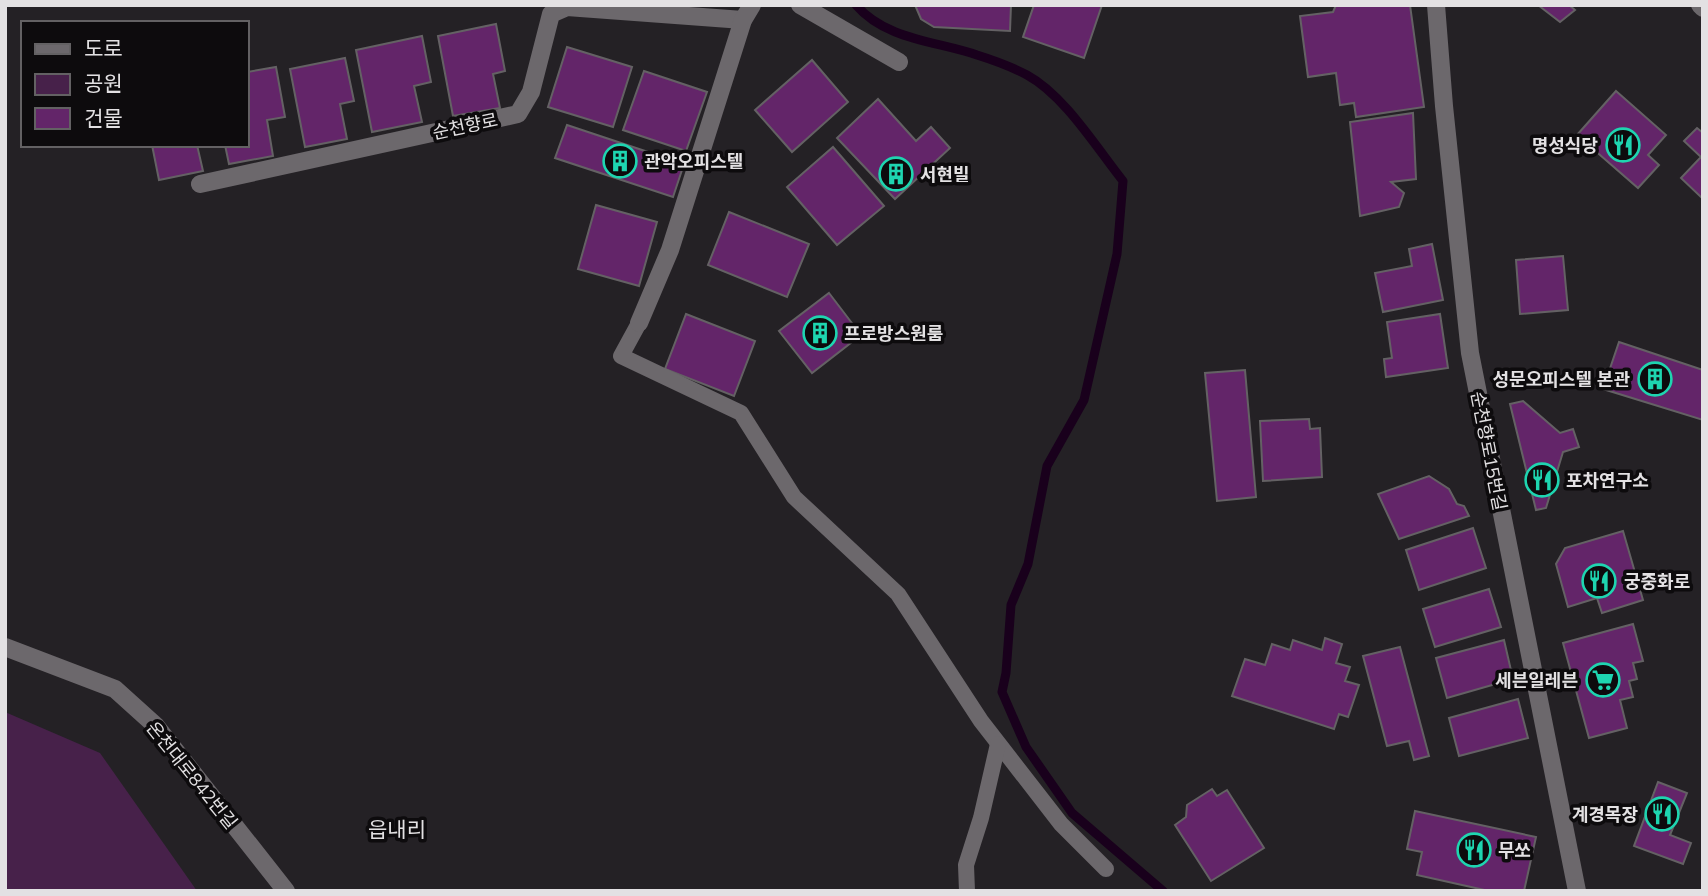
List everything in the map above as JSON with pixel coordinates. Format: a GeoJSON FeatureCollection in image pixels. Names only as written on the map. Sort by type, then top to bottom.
{"type":"FeatureCollection","features":[{"type":"Feature","properties":{"kind":"street"},"geometry":{"type":"LineString","coordinates":[[800,5],[898,62]]}},
{"type":"Feature","properties":{"kind":"street","name":"순천향로15번길"},"geometry":{"type":"LineString","coordinates":[[1436,5],[1470,353],[1577,891]]}},
{"type":"Feature","properties":{"kind":"street","name":"순천향로"},"geometry":{"type":"LineString","coordinates":[[200,184],[518,114],[531,92],[551,14],[567,7],[748,13],[670,250],[639,323]]}},
{"type":"Feature","properties":{"kind":"street","name":"온천대로842번길"},"geometry":{"type":"LineString","coordinates":[[5,648],[115,689],[156,726],[286,891]]}},
{"type":"Feature","properties":{"kind":"lane"},"geometry":{"type":"LineString","coordinates":[[639,323],[621,356],[741,413],[794,497],[898,594],[998,744],[1060,824],[1106,869]]}},
{"type":"Feature","properties":{"kind":"lane"},"geometry":{"type":"LineString","coordinates":[[967,891],[966,865],[981,818],[998,744]]}},
{"type":"Feature","properties":{"kind":"green space"},"geometry":{"type":"Polygon","coordinates":[[[5,712],[100,753],[197,891],[5,891],[5,712]]]}},
{"type":"Feature","properties":{"kind":"building"},"geometry":{"type":"Polygon","coordinates":[[[915,5],[1011,5],[1010,31],[934,27],[921,19],[915,5]]]}},
{"type":"Feature","properties":{"kind":"building"},"geometry":{"type":"Polygon","coordinates":[[[1034,5],[1102,5],[1084,58],[1023,37],[1034,5]]]}},
{"type":"Feature","properties":{"kind":"building"},"geometry":{"type":"Polygon","coordinates":[[[1336,5],[1410,5],[1424,107],[1356,117],[1354,103],[1340,105],[1336,73],[1308,77],[1300,16],[1333,12],[1336,5]]]}},
{"type":"Feature","properties":{"kind":"building"},"geometry":{"type":"Polygon","coordinates":[[[1538,5],[1569,5],[1575,10],[1560,22],[1538,5]]]}},
{"type":"Feature","properties":{"kind":"building"},"geometry":{"type":"Polygon","coordinates":[[[496,24],[505,71],[493,74],[500,108],[453,116],[438,36],[496,24]]]}},
{"type":"Feature","properties":{"kind":"building"},"geometry":{"type":"Polygon","coordinates":[[[422,36],[431,82],[414,86],[422,122],[372,132],[356,50],[422,36]]]}},
{"type":"Feature","properties":{"kind":"building"},"geometry":{"type":"Polygon","coordinates":[[[567,47],[632,67],[613,127],[548,107],[567,47]]]}},
{"type":"Feature","properties":{"kind":"building"},"geometry":{"type":"Polygon","coordinates":[[[345,58],[354,101],[340,104],[347,139],[305,147],[290,69],[345,58]]]}},
{"type":"Feature","properties":{"kind":"building"},"geometry":{"type":"Polygon","coordinates":[[[812,60],[848,102],[792,152],[755,110],[812,60]]]}},
{"type":"Feature","properties":{"kind":"building"},"geometry":{"type":"Polygon","coordinates":[[[276,67],[285,117],[267,120],[273,156],[229,164],[225,147],[248,147],[248,72],[276,67]]]}},
{"type":"Feature","properties":{"kind":"building"},"geometry":{"type":"Polygon","coordinates":[[[644,71],[707,92],[686,151],[623,130],[644,71]]]}},
{"type":"Feature","properties":{"kind":"building","name":"명성식당"},"geometry":{"type":"Polygon","coordinates":[[[1616,91],[1666,135],[1648,155],[1659,165],[1638,188],[1577,135],[1616,91]]]}},
{"type":"Feature","properties":{"kind":"building","name":"서현빌"},"geometry":{"type":"Polygon","coordinates":[[[878,99],[916,141],[931,127],[950,148],[895,199],[837,138],[878,99]]]}},
{"type":"Feature","properties":{"kind":"building"},"geometry":{"type":"Polygon","coordinates":[[[1413,113],[1416,179],[1391,182],[1404,193],[1399,207],[1360,216],[1350,122],[1413,113]]]}},
{"type":"Feature","properties":{"kind":"building","name":"관악오피스텔"},"geometry":{"type":"Polygon","coordinates":[[[567,125],[684,164],[673,197],[555,158],[567,125]]]}},
{"type":"Feature","properties":{"kind":"building"},"geometry":{"type":"Polygon","coordinates":[[[1697,128],[1703,133],[1703,199],[1681,178],[1701,157],[1684,141],[1697,128]]]}},
{"type":"Feature","properties":{"kind":"building"},"geometry":{"type":"Polygon","coordinates":[[[152,147],[197,147],[203,171],[159,180],[152,147]]]}},
{"type":"Feature","properties":{"kind":"building","name":"서현빌"},"geometry":{"type":"Polygon","coordinates":[[[833,147],[884,206],[837,245],[787,187],[833,147]]]}},
{"type":"Feature","properties":{"kind":"building"},"geometry":{"type":"Polygon","coordinates":[[[596,205],[657,222],[639,286],[578,269],[596,205]]]}},
{"type":"Feature","properties":{"kind":"building"},"geometry":{"type":"Polygon","coordinates":[[[729,212],[809,244],[787,297],[708,265],[729,212]]]}},
{"type":"Feature","properties":{"kind":"building"},"geometry":{"type":"Polygon","coordinates":[[[1432,244],[1443,300],[1383,312],[1375,273],[1412,266],[1409,249],[1432,244]]]}},
{"type":"Feature","properties":{"kind":"building"},"geometry":{"type":"Polygon","coordinates":[[[1563,256],[1568,310],[1520,314],[1516,260],[1563,256]]]}},
{"type":"Feature","properties":{"kind":"building","name":"프로방스원룸"},"geometry":{"type":"Polygon","coordinates":[[[829,293],[861,335],[812,373],[779,331],[829,293]]]}},
{"type":"Feature","properties":{"kind":"building"},"geometry":{"type":"Polygon","coordinates":[[[686,314],[755,341],[734,396],[665,369],[686,314]]]}},
{"type":"Feature","properties":{"kind":"building"},"geometry":{"type":"Polygon","coordinates":[[[1440,314],[1448,368],[1386,377],[1384,359],[1392,358],[1387,322],[1440,314]]]}},
{"type":"Feature","properties":{"kind":"building","name":"성문오피스텔 본관"},"geometry":{"type":"Polygon","coordinates":[[[1619,342],[1703,370],[1703,420],[1603,389],[1619,342]]]}},
{"type":"Feature","properties":{"kind":"building"},"geometry":{"type":"Polygon","coordinates":[[[1245,370],[1256,497],[1217,501],[1205,373],[1245,370]]]}},
{"type":"Feature","properties":{"kind":"building","name":"포차연구소"},"geometry":{"type":"Polygon","coordinates":[[[1523,401],[1560,433],[1573,429],[1579,447],[1563,452],[1546,508],[1536,510],[1510,404],[1523,401]]]}},
{"type":"Feature","properties":{"kind":"building"},"geometry":{"type":"Polygon","coordinates":[[[1309,419],[1310,429],[1320,428],[1322,477],[1263,481],[1260,421],[1309,419]]]}},
{"type":"Feature","properties":{"kind":"building"},"geometry":{"type":"Polygon","coordinates":[[[1429,476],[1449,489],[1457,504],[1464,506],[1469,516],[1399,539],[1378,494],[1429,476]]]}},
{"type":"Feature","properties":{"kind":"building"},"geometry":{"type":"Polygon","coordinates":[[[1473,528],[1486,568],[1419,590],[1406,550],[1473,528]]]}},
{"type":"Feature","properties":{"kind":"building","name":"궁중화로"},"geometry":{"type":"Polygon","coordinates":[[[1623,531],[1643,600],[1602,613],[1597,598],[1568,607],[1556,564],[1565,548],[1623,531]]]}},
{"type":"Feature","properties":{"kind":"building"},"geometry":{"type":"Polygon","coordinates":[[[1489,589],[1501,627],[1435,647],[1423,609],[1489,589]]]}},
{"type":"Feature","properties":{"kind":"building","name":"세븐일레븐"},"geometry":{"type":"Polygon","coordinates":[[[1633,624],[1643,661],[1633,663],[1637,679],[1629,681],[1633,697],[1620,700],[1627,728],[1589,738],[1563,643],[1633,624]]]}},
{"type":"Feature","properties":{"kind":"building"},"geometry":{"type":"Polygon","coordinates":[[[1325,638],[1342,644],[1336,663],[1350,667],[1345,681],[1359,685],[1348,717],[1339,714],[1334,729],[1232,696],[1245,659],[1265,665],[1272,644],[1290,650],[1293,640],[1322,650],[1325,638]]]}},
{"type":"Feature","properties":{"kind":"building"},"geometry":{"type":"Polygon","coordinates":[[[1504,640],[1513,679],[1447,698],[1436,658],[1504,640]]]}},
{"type":"Feature","properties":{"kind":"building"},"geometry":{"type":"Polygon","coordinates":[[[1400,647],[1429,756],[1414,760],[1409,741],[1387,746],[1363,656],[1400,647]]]}},
{"type":"Feature","properties":{"kind":"building"},"geometry":{"type":"Polygon","coordinates":[[[1518,699],[1528,738],[1459,756],[1449,718],[1518,699]]]}},
{"type":"Feature","properties":{"kind":"building","name":"계경목장"},"geometry":{"type":"Polygon","coordinates":[[[1658,782],[1687,793],[1670,835],[1691,843],[1683,864],[1634,846],[1658,782]]]}},
{"type":"Feature","properties":{"kind":"building"},"geometry":{"type":"Polygon","coordinates":[[[1212,789],[1217,796],[1227,790],[1264,848],[1211,881],[1175,825],[1186,817],[1187,805],[1212,789]]]}},
{"type":"Feature","properties":{"kind":"building","name":"무쏘"},"geometry":{"type":"Polygon","coordinates":[[[1415,811],[1536,837],[1524,891],[1489,891],[1417,875],[1422,852],[1407,849],[1415,811]]]}},
{"type":"Feature","properties":{"kind":"waterway"},"geometry":{"type":"LineString","coordinates":[[856,5],[868,17],[897,33],[989,59],[1021,72],[1041,84],[1067,108],[1123,181],[1117,254],[1084,400],[1047,466],[1028,564],[1011,605],[1002,692],[1026,747],[1072,813],[1163,891]]}},
{"type":"Feature","properties":{"kind":"place","name":"명성식당"},"geometry":{"type":"Point","coordinates":[1623,145]}},
{"type":"Feature","properties":{"kind":"place","name":"관악오피스텔"},"geometry":{"type":"Point","coordinates":[620,161]}},
{"type":"Feature","properties":{"kind":"place","name":"서현빌"},"geometry":{"type":"Point","coordinates":[896,174]}},
{"type":"Feature","properties":{"kind":"place","name":"프로방스원룸"},"geometry":{"type":"Point","coordinates":[820,333]}},
{"type":"Feature","properties":{"kind":"place","name":"성문오피스텔 본관"},"geometry":{"type":"Point","coordinates":[1655,379]}},
{"type":"Feature","properties":{"kind":"place","name":"포차연구소"},"geometry":{"type":"Point","coordinates":[1542,480]}},
{"type":"Feature","properties":{"kind":"place","name":"궁중화로"},"geometry":{"type":"Point","coordinates":[1599,581]}},
{"type":"Feature","properties":{"kind":"place","name":"세븐일레븐"},"geometry":{"type":"Point","coordinates":[1603,680]}},
{"type":"Feature","properties":{"kind":"place","name":"계경목장"},"geometry":{"type":"Point","coordinates":[1662,814]}},
{"type":"Feature","properties":{"kind":"place","name":"무쏘"},"geometry":{"type":"Point","coordinates":[1474,850]}},
{"type":"Feature","properties":{"kind":"district","name":"읍내리"},"geometry":{"type":"Point","coordinates":[397,829]}}]}
